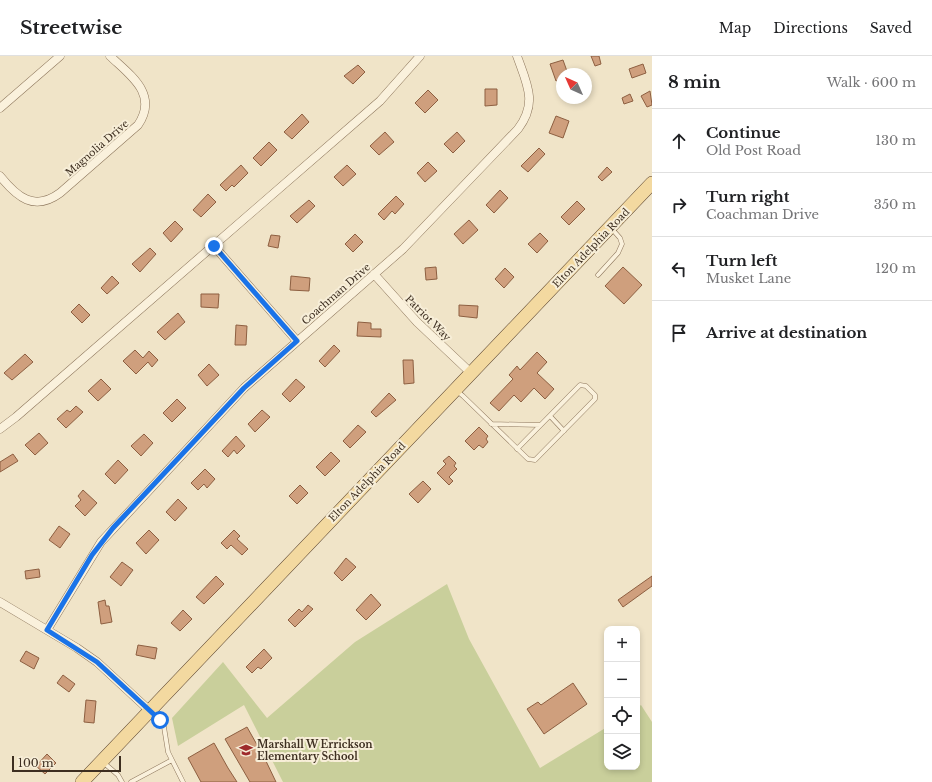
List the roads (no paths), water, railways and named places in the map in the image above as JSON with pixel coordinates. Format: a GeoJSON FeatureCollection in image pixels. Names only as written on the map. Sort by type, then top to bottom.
{"type":"FeatureCollection","features":[{"type":"Feature","properties":{"kind":"main road","name":"Elton Adelphia Road"},"geometry":{"type":"LineString","coordinates":[[82,782],[652,183]]}},
{"type":"Feature","properties":{"kind":"street"},"geometry":{"type":"LineString","coordinates":[[0,108],[60,56]]}},
{"type":"Feature","properties":{"kind":"street","name":"Magnolia Drive"},"geometry":{"type":"LineString","coordinates":[[0,176],[14,193],[24,199],[40,202],[50,199],[60,193],[138,125],[145,110],[145,99],[142,89],[110,56]]}},
{"type":"Feature","properties":{"kind":"street"},"geometry":{"type":"LineString","coordinates":[[0,429],[16,417],[380,101],[420,56]]}},
{"type":"Feature","properties":{"kind":"street","name":"Coachman Drive"},"geometry":{"type":"LineString","coordinates":[[47,630],[92,555],[113,528],[244,388],[420,232],[524,121],[530,105],[529,93],[517,56]]}},
{"type":"Feature","properties":{"kind":"street"},"geometry":{"type":"LineString","coordinates":[[214,246],[297,341]]}},
{"type":"Feature","properties":{"kind":"street","name":"Patriot Way"},"geometry":{"type":"LineString","coordinates":[[374,274],[417,322],[471,373]]}},
{"type":"Feature","properties":{"kind":"street"},"geometry":{"type":"LineString","coordinates":[[0,602],[97,662],[150,711]]}},
{"type":"Feature","properties":{"kind":"lane"},"geometry":{"type":"LineString","coordinates":[[598,275],[618,253],[622,244],[620,238],[611,227]]}},
{"type":"Feature","properties":{"kind":"lane"},"geometry":{"type":"LineString","coordinates":[[455,389],[528,459],[535,460],[595,399],[595,395],[586,386],[580,385],[517,448]]}},
{"type":"Feature","properties":{"kind":"lane"},"geometry":{"type":"LineString","coordinates":[[550,416],[564,431]]}},
{"type":"Feature","properties":{"kind":"lane"},"geometry":{"type":"LineString","coordinates":[[491,424],[541,425]]}},
{"type":"Feature","properties":{"kind":"lane"},"geometry":{"type":"LineString","coordinates":[[150,711],[164,727],[168,752],[183,782]]}},
{"type":"Feature","properties":{"kind":"lane"},"geometry":{"type":"LineString","coordinates":[[131,782],[172,760]]}},
{"type":"Feature","properties":{"kind":"lane"},"geometry":{"type":"LineString","coordinates":[[102,762],[118,775],[122,782]]}},
{"type":"Feature","properties":{"kind":"place","name":"Marshall W Errickson Elementary School"},"geometry":{"type":"Point","coordinates":[246,750]}}]}
